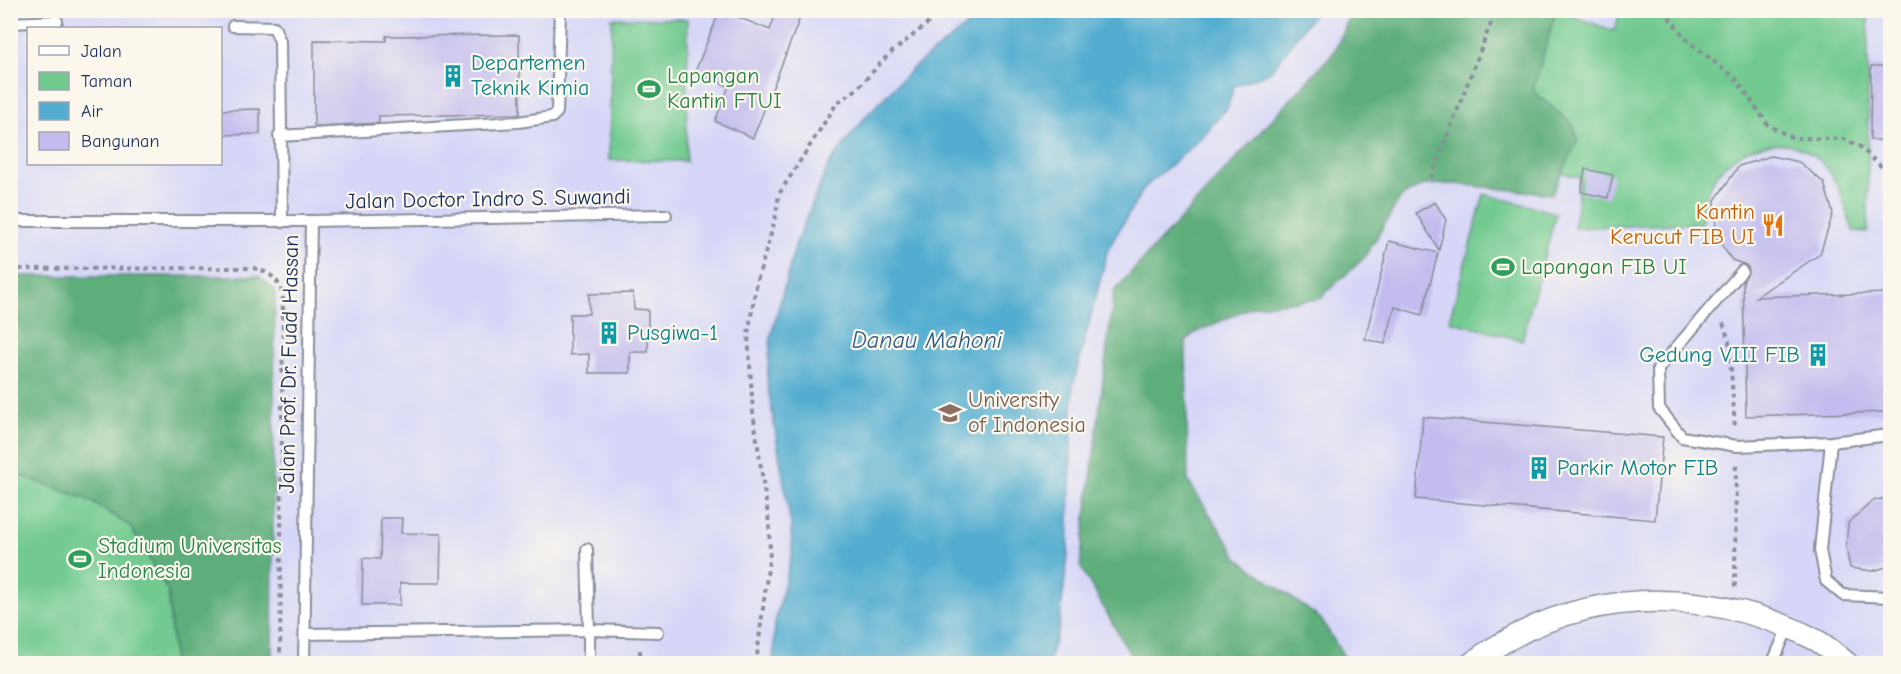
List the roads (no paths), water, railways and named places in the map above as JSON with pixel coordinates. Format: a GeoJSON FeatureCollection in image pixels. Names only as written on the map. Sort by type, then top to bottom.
{"type":"FeatureCollection","features":[{"type":"Feature","properties":{"kind":"street"},"geometry":{"type":"LineString","coordinates":[[1471,663],[1528,629],[1582,610],[1639,601],[1696,602],[1788,627],[1816,640],[1848,663]]}},
{"type":"Feature","properties":{"kind":"lane"},"geometry":{"type":"LineString","coordinates":[[279,136],[518,122],[552,117],[557,112],[560,10]]}},
{"type":"Feature","properties":{"kind":"lane"},"geometry":{"type":"LineString","coordinates":[[10,23],[57,21]]}},
{"type":"Feature","properties":{"kind":"lane"},"geometry":{"type":"LineString","coordinates":[[233,26],[262,25],[274,27],[278,31],[282,222]]}},
{"type":"Feature","properties":{"kind":"lane","name":"Jalan Doctor Indro S. Suwandi"},"geometry":{"type":"LineString","coordinates":[[311,222],[666,215]]}},
{"type":"Feature","properties":{"kind":"lane","name":"Jalan Prof. Dr. Fuad Hassan"},"geometry":{"type":"LineString","coordinates":[[10,221],[311,222],[304,663]]}},
{"type":"Feature","properties":{"kind":"lane"},"geometry":{"type":"LineString","coordinates":[[1742,271],[1658,369],[1659,408],[1682,436],[1737,446],[1831,442],[1890,435]]}},
{"type":"Feature","properties":{"kind":"lane"},"geometry":{"type":"LineString","coordinates":[[1831,442],[1820,550],[1826,581],[1843,595],[1890,597]]}},
{"type":"Feature","properties":{"kind":"lane"},"geometry":{"type":"LineString","coordinates":[[587,549],[589,663]]}},
{"type":"Feature","properties":{"kind":"lane"},"geometry":{"type":"LineString","coordinates":[[1774,660],[1788,627]]}},
{"type":"Feature","properties":{"kind":"lane"},"geometry":{"type":"LineString","coordinates":[[305,634],[589,630],[658,632]]}},
{"type":"Feature","properties":{"kind":"water","name":"Danau Mahoni"},"geometry":{"type":"Polygon","coordinates":[[[987,10],[1316,11],[1270,72],[1234,86],[1228,107],[1200,139],[1144,188],[1108,249],[1073,386],[1068,555],[1059,628],[1048,663],[773,663],[775,622],[792,554],[791,526],[767,381],[771,336],[796,243],[829,164],[867,115],[914,67],[987,10]]]}},
{"type":"Feature","properties":{"kind":"place","name":"Departemen Teknik Kimia"},"geometry":{"type":"Point","coordinates":[453,76]}},
{"type":"Feature","properties":{"kind":"place","name":"Lapangan Kantin FTUI"},"geometry":{"type":"Point","coordinates":[649,89]}},
{"type":"Feature","properties":{"kind":"place","name":"Kantin Kerucut FIB UI"},"geometry":{"type":"Point","coordinates":[1773,225]}},
{"type":"Feature","properties":{"kind":"place","name":"Lapangan FIB UI"},"geometry":{"type":"Point","coordinates":[1503,267]}},
{"type":"Feature","properties":{"kind":"place","name":"Pusgiwa-1"},"geometry":{"type":"Point","coordinates":[609,333]}},
{"type":"Feature","properties":{"kind":"place","name":"Gedung VIII FIB"},"geometry":{"type":"Point","coordinates":[1818,355]}},
{"type":"Feature","properties":{"kind":"place","name":"University of Indonesia"},"geometry":{"type":"Point","coordinates":[950,413]}},
{"type":"Feature","properties":{"kind":"place","name":"Parkir Motor FIB"},"geometry":{"type":"Point","coordinates":[1539,468]}},
{"type":"Feature","properties":{"kind":"place","name":"Stadium Universitas Indonesia"},"geometry":{"type":"Point","coordinates":[80,559]}}]}
